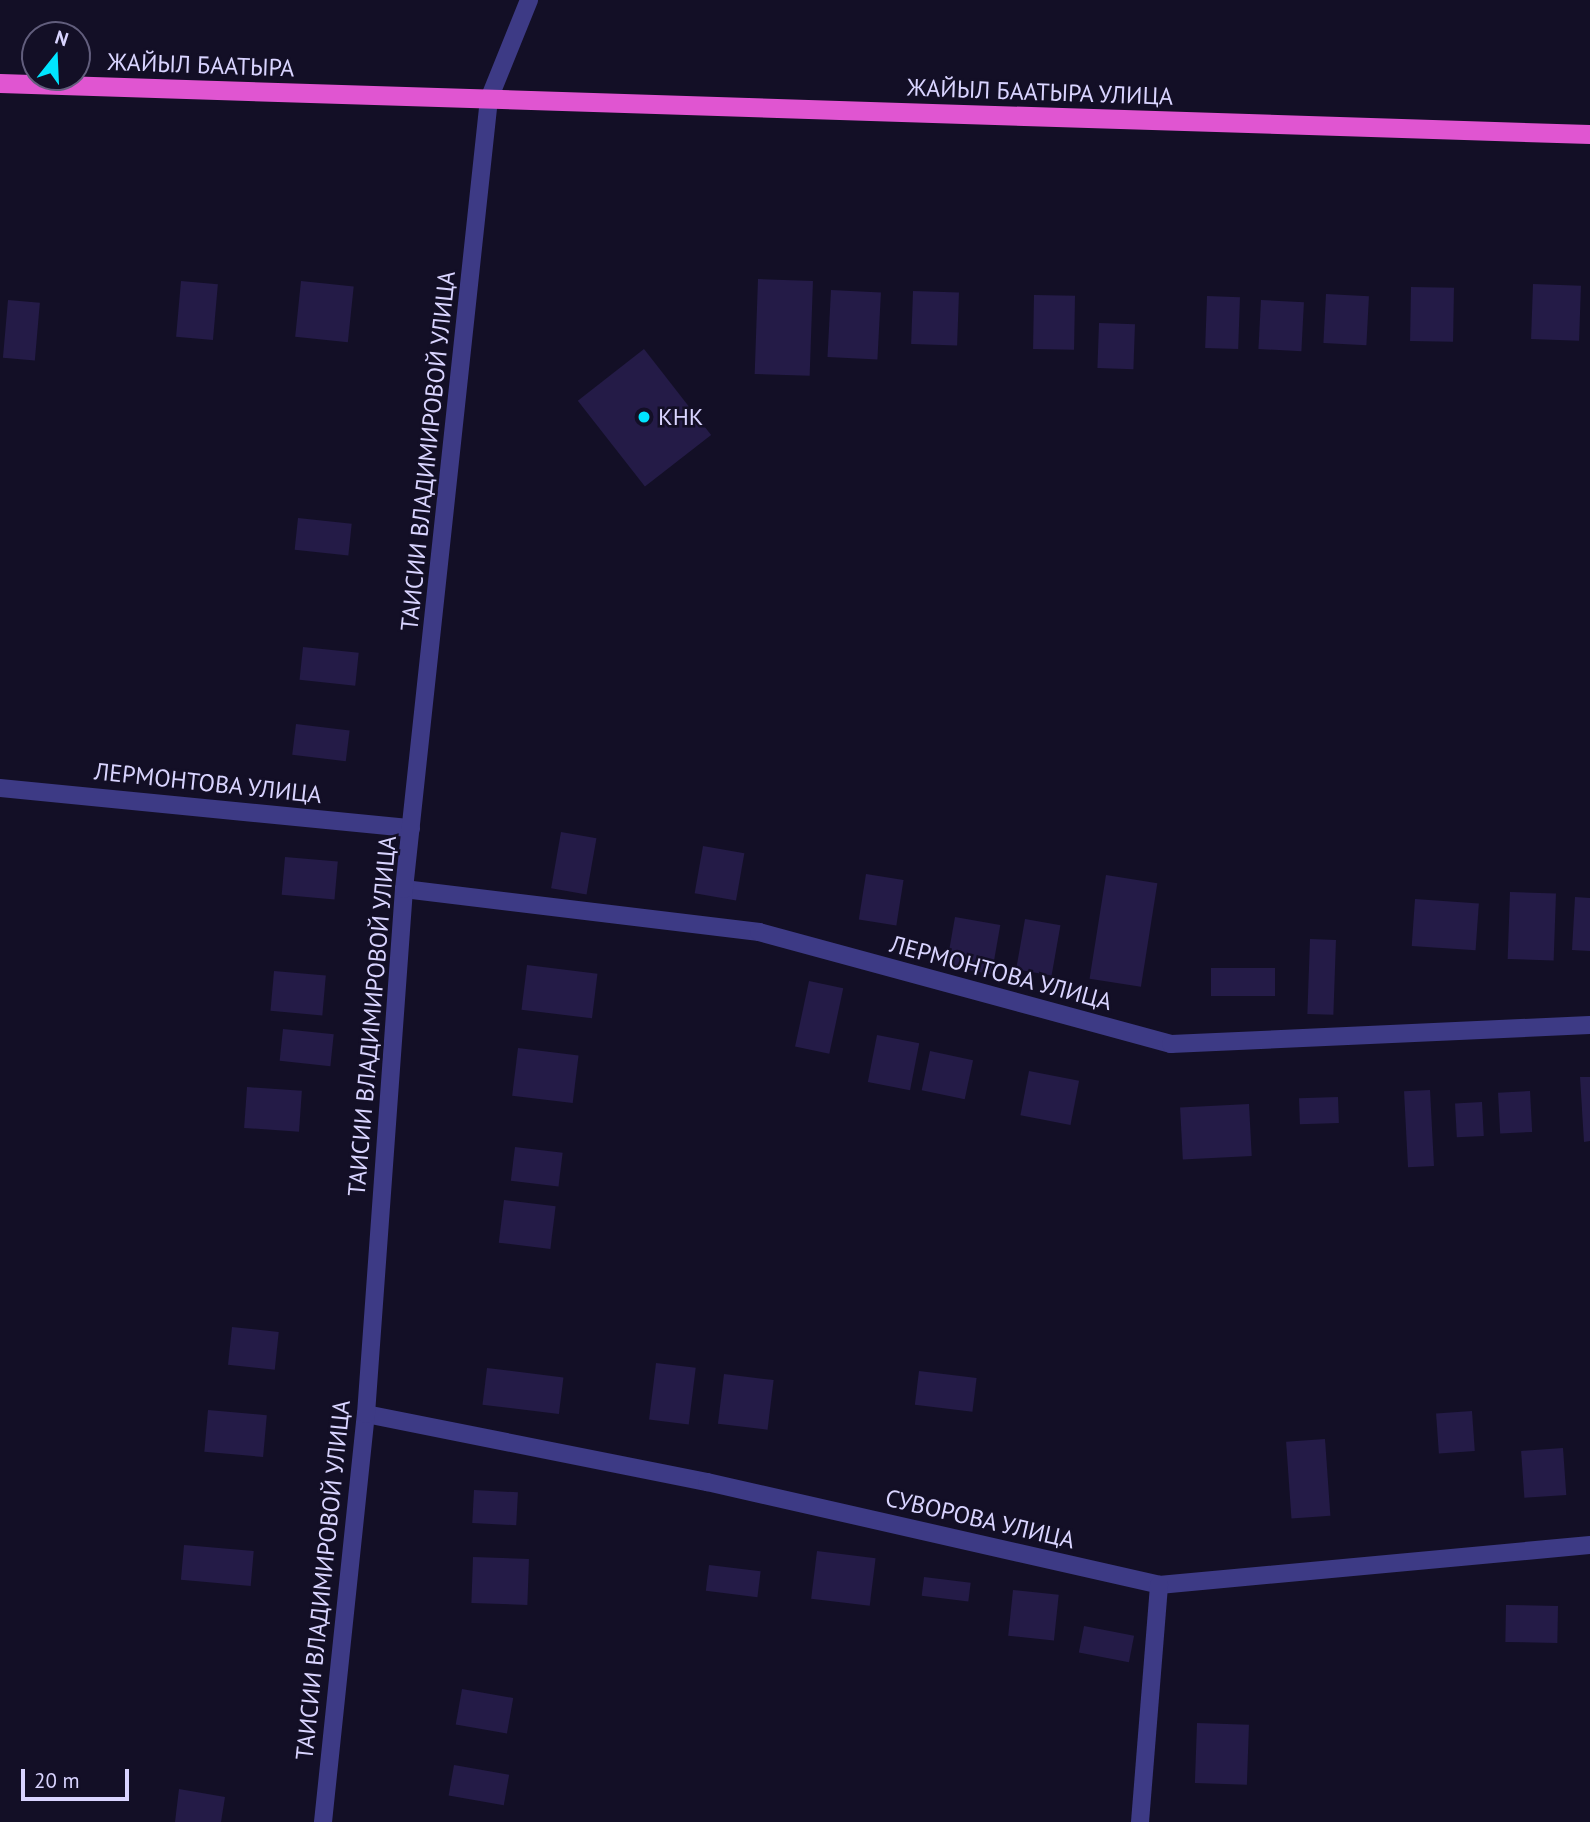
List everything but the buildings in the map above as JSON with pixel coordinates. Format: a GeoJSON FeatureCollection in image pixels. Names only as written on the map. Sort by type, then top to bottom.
{"type":"FeatureCollection","features":[{"type":"Feature","properties":{"kind":"highway","name":"ЖАЙЫЛ БААТЫРА"},"geometry":{"type":"LineString","coordinates":[[0,83],[489,99]]}},
{"type":"Feature","properties":{"kind":"highway","name":"ЖАЙЫЛ БААТЫРА УЛИЦА"},"geometry":{"type":"LineString","coordinates":[[489,99],[1590,134]]}},
{"type":"Feature","properties":{"kind":"street"},"geometry":{"type":"LineString","coordinates":[[489,99],[529,0]]}},
{"type":"Feature","properties":{"kind":"street","name":"ТАИСИИ ВЛАДИМИРОВОЙ УЛИЦА"},"geometry":{"type":"LineString","coordinates":[[323,1822],[366,1414],[404,889],[489,99]]}},
{"type":"Feature","properties":{"kind":"street","name":"ЛЕРМОНТОВА УЛИЦА"},"geometry":{"type":"LineString","coordinates":[[0,788],[411,828]]}},
{"type":"Feature","properties":{"kind":"street","name":"ЛЕРМОНТОВА УЛИЦА"},"geometry":{"type":"LineString","coordinates":[[404,889],[759,932],[1171,1044],[1590,1025]]}},
{"type":"Feature","properties":{"kind":"street","name":"СУВОРОВА УЛИЦА"},"geometry":{"type":"LineString","coordinates":[[366,1414],[706,1482],[1159,1585],[1590,1545]]}},
{"type":"Feature","properties":{"kind":"street"},"geometry":{"type":"LineString","coordinates":[[1140,1822],[1159,1585]]}},
{"type":"Feature","properties":{"kind":"place","name":"КНК"},"geometry":{"type":"Point","coordinates":[644,417]}}]}
